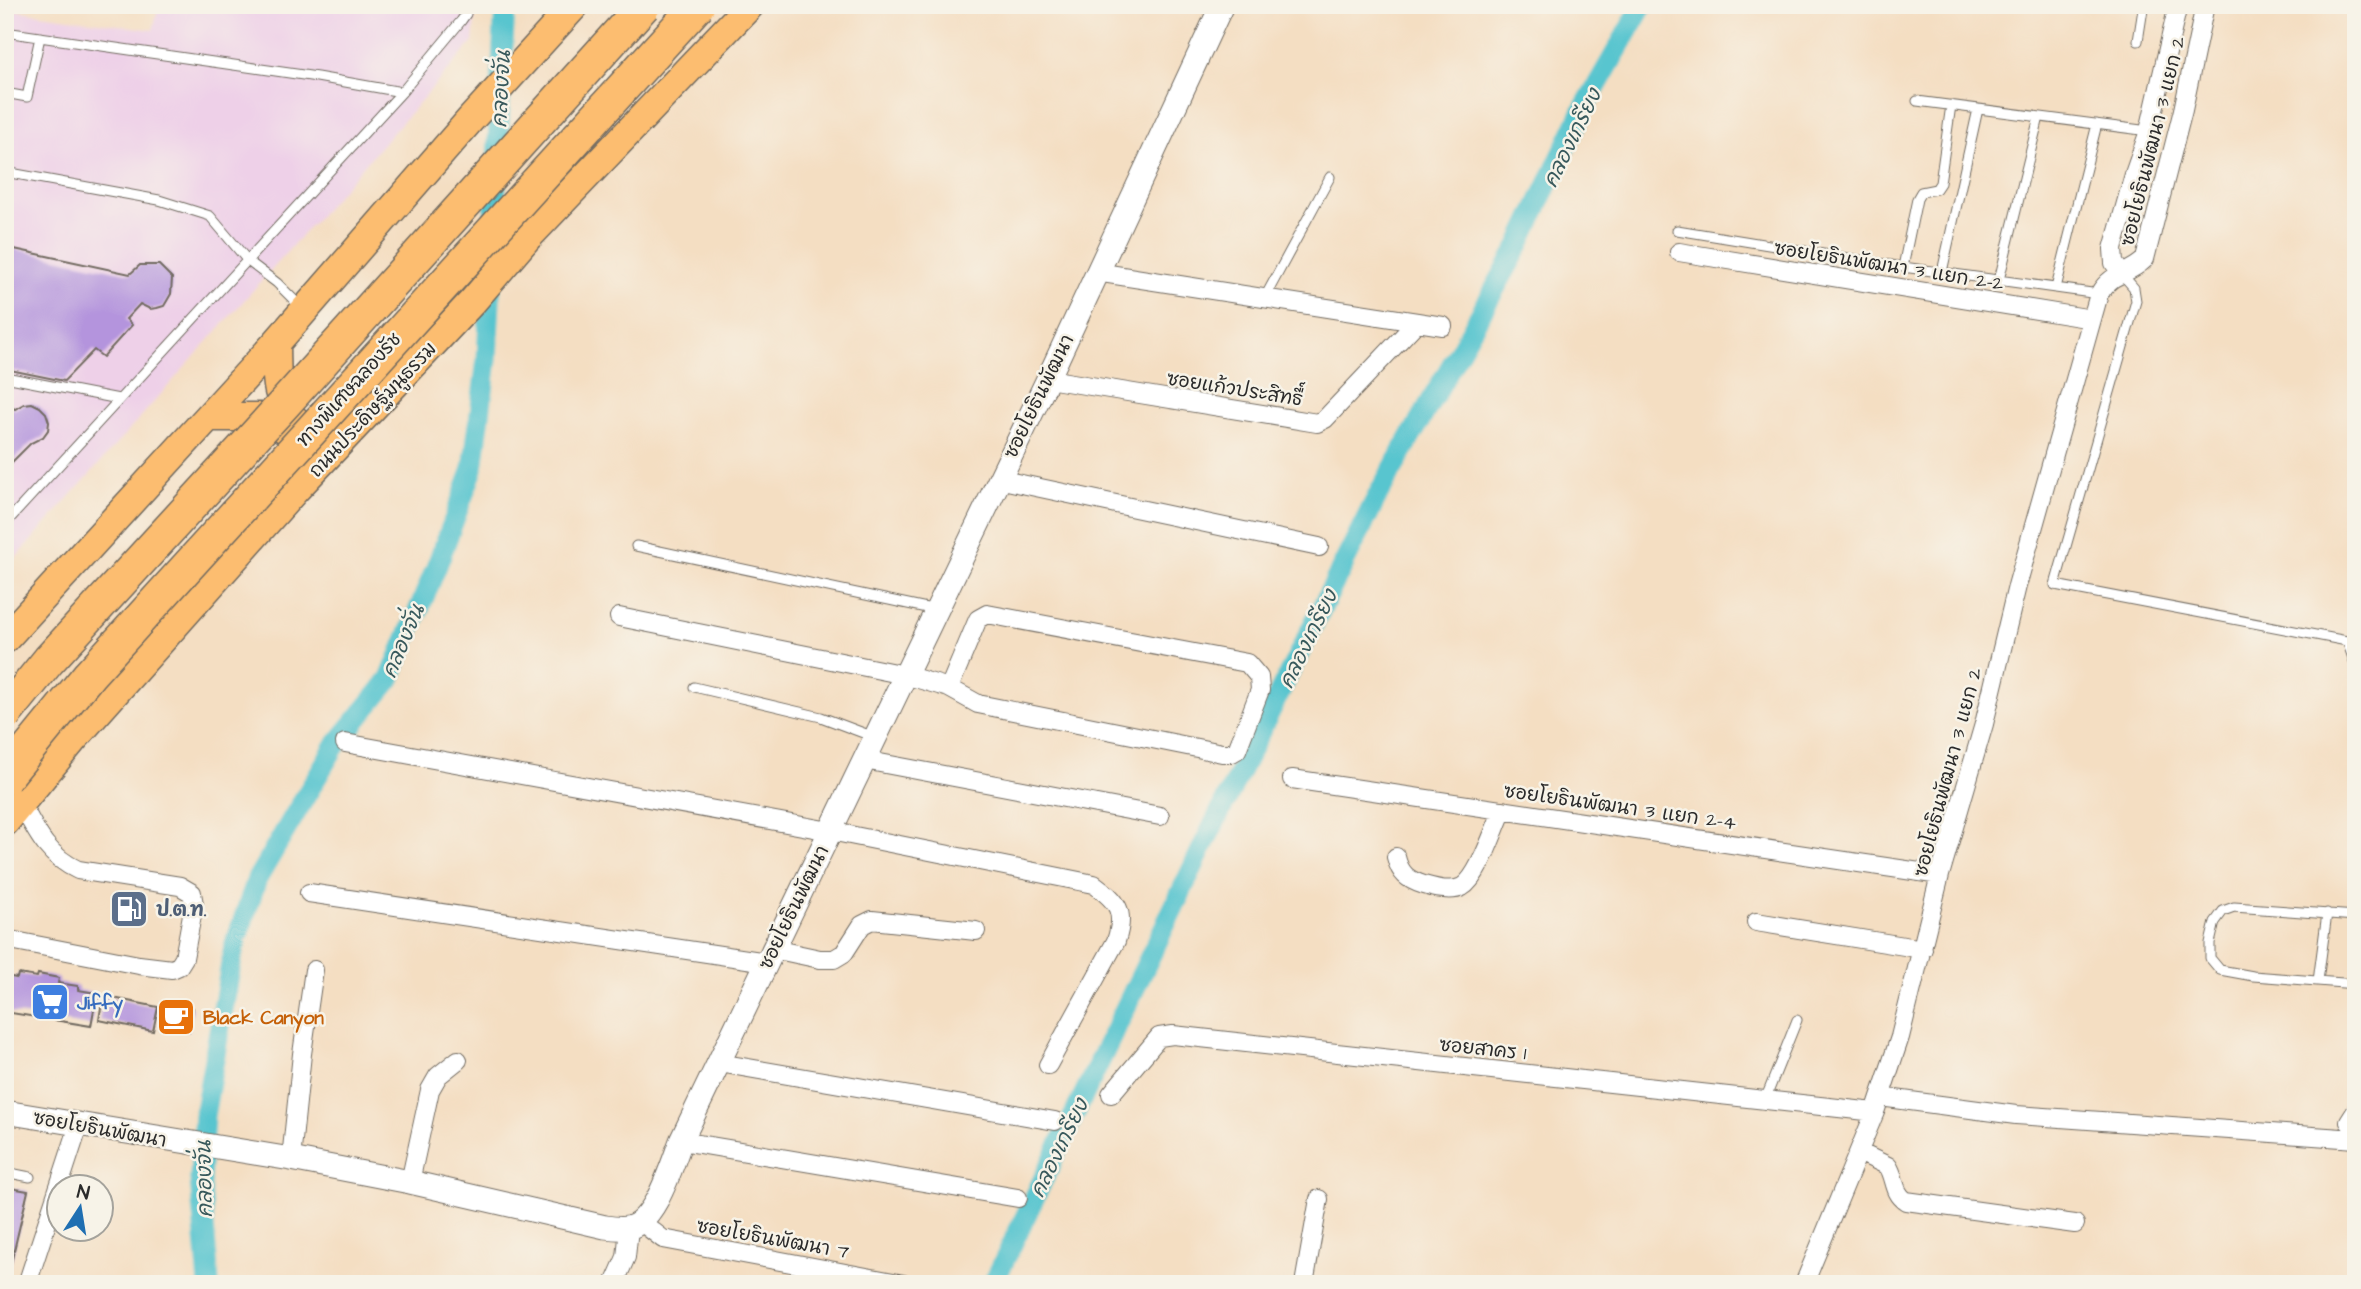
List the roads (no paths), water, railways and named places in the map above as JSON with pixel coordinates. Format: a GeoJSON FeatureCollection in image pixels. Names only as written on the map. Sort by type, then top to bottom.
{"type":"FeatureCollection","features":[{"type":"Feature","properties":{"kind":"highway","name":"ทางพิเศษฉลองรัช"},"geometry":{"type":"LineString","coordinates":[[5,715],[49,660],[644,5]]}},
{"type":"Feature","properties":{"kind":"highway","name":"ทางพิเศษฉลองรัช"},"geometry":{"type":"LineString","coordinates":[[11,801],[89,675],[698,5]]}},
{"type":"Feature","properties":{"kind":"main road"},"geometry":{"type":"LineString","coordinates":[[5,639],[276,343],[470,120],[575,5]]}},
{"type":"Feature","properties":{"kind":"main road","name":"ถนนประดิษฐ์มนูธรรม"},"geometry":{"type":"LineString","coordinates":[[11,801],[72,741],[295,490],[380,401],[527,238],[750,5]]}},
{"type":"Feature","properties":{"kind":"main road"},"geometry":{"type":"LineString","coordinates":[[276,343],[280,396],[287,413],[307,431],[329,435],[380,401]]}},
{"type":"Feature","properties":{"kind":"main road"},"geometry":{"type":"LineString","coordinates":[[209,417],[269,417],[292,436],[306,456],[306,471],[295,490]]}},
{"type":"Feature","properties":{"kind":"street","name":"ซอยโยธินพัฒนา"},"geometry":{"type":"LineString","coordinates":[[5,1112],[291,1159],[410,1182],[605,1227],[635,1224],[646,1216],[657,1199],[681,1141],[1048,379],[1222,5]]}},
{"type":"Feature","properties":{"kind":"street","name":"ซอยโยธินพัฒนา 3 แยก 2"},"geometry":{"type":"LineString","coordinates":[[2121,273],[2114,263],[2113,249],[2149,131],[2178,5]]}},
{"type":"Feature","properties":{"kind":"street","name":"ซอยโยธินพัฒนา 3 แยก 2"},"geometry":{"type":"LineString","coordinates":[[1804,1284],[1878,1105],[1900,1037],[1940,875],[1984,724],[2017,586],[2099,294],[2107,281],[2135,269],[2145,259],[2183,110],[2205,5]]}},
{"type":"Feature","properties":{"kind":"street","name":"ซอยโยธินพัฒนา 3 แยก 2-2"},"geometry":{"type":"LineString","coordinates":[[1679,252],[2092,319]]}},
{"type":"Feature","properties":{"kind":"street"},"geometry":{"type":"LineString","coordinates":[[1096,272],[1443,326]]}},
{"type":"Feature","properties":{"kind":"street","name":"ซอยแก้วประสิทธื์"},"geometry":{"type":"LineString","coordinates":[[1048,379],[1317,423],[1325,419],[1417,322]]}},
{"type":"Feature","properties":{"kind":"street"},"geometry":{"type":"LineString","coordinates":[[998,479],[1319,547]]}},
{"type":"Feature","properties":{"kind":"street"},"geometry":{"type":"LineString","coordinates":[[619,617],[905,675],[949,688],[978,704],[1209,751],[1232,753],[1237,750],[1261,690],[1259,677],[1247,663],[987,614],[978,619],[949,688]]}},
{"type":"Feature","properties":{"kind":"street"},"geometry":{"type":"LineString","coordinates":[[345,743],[830,831],[1094,884],[1114,900],[1122,924],[1116,941],[1048,1065]]}},
{"type":"Feature","properties":{"kind":"street"},"geometry":{"type":"LineString","coordinates":[[864,760],[1160,816]]}},
{"type":"Feature","properties":{"kind":"street","name":"ซอยโยธินพัฒนา 3 แยก 2-4"},"geometry":{"type":"LineString","coordinates":[[1292,779],[1940,875]]}},
{"type":"Feature","properties":{"kind":"street"},"geometry":{"type":"LineString","coordinates":[[5,939],[172,969],[184,958],[194,904],[192,893],[180,886],[78,870],[67,864],[40,840],[11,801]]}},
{"type":"Feature","properties":{"kind":"street"},"geometry":{"type":"LineString","coordinates":[[1395,857],[1399,871],[1408,879],[1427,886],[1461,888],[1469,881],[1503,810]]}},
{"type":"Feature","properties":{"kind":"street"},"geometry":{"type":"LineString","coordinates":[[309,893],[770,955],[820,959],[834,959],[844,953],[862,925],[872,920],[976,931]]}},
{"type":"Feature","properties":{"kind":"street"},"geometry":{"type":"LineString","coordinates":[[1756,922],[1923,949]]}},
{"type":"Feature","properties":{"kind":"street"},"geometry":{"type":"LineString","coordinates":[[291,1159],[303,1043],[314,970]]}},
{"type":"Feature","properties":{"kind":"street","name":"ซอยสาคร 1"},"geometry":{"type":"LineString","coordinates":[[1111,1094],[1159,1037],[1173,1035],[1765,1100],[2016,1115],[2354,1124]]}},
{"type":"Feature","properties":{"kind":"street"},"geometry":{"type":"LineString","coordinates":[[410,1182],[429,1090],[438,1076],[458,1060]]}},
{"type":"Feature","properties":{"kind":"street"},"geometry":{"type":"LineString","coordinates":[[719,1063],[1055,1121]]}},
{"type":"Feature","properties":{"kind":"street"},"geometry":{"type":"LineString","coordinates":[[27,1284],[79,1125]]}},
{"type":"Feature","properties":{"kind":"street"},"geometry":{"type":"LineString","coordinates":[[681,1141],[1018,1198]]}},
{"type":"Feature","properties":{"kind":"street"},"geometry":{"type":"LineString","coordinates":[[1859,1152],[1888,1166],[1896,1190],[1906,1201],[2074,1224]]}},
{"type":"Feature","properties":{"kind":"street"},"geometry":{"type":"LineString","coordinates":[[1304,1284],[1320,1199]]}},
{"type":"Feature","properties":{"kind":"street"},"geometry":{"type":"LineString","coordinates":[[614,1284],[626,1257],[635,1224]]}},
{"type":"Feature","properties":{"kind":"street","name":"ซอยโยธินพัฒนา 7"},"geometry":{"type":"LineString","coordinates":[[635,1224],[663,1239],[904,1284]]}},
{"type":"Feature","properties":{"kind":"lane"},"geometry":{"type":"LineString","coordinates":[[5,524],[402,92],[461,21],[466,14],[467,5]]}},
{"type":"Feature","properties":{"kind":"lane"},"geometry":{"type":"LineString","coordinates":[[2138,41],[2143,9]]}},
{"type":"Feature","properties":{"kind":"lane"},"geometry":{"type":"LineString","coordinates":[[5,32],[317,77],[402,92]]}},
{"type":"Feature","properties":{"kind":"lane"},"geometry":{"type":"LineString","coordinates":[[5,93],[27,97],[40,37]]}},
{"type":"Feature","properties":{"kind":"lane"},"geometry":{"type":"LineString","coordinates":[[1917,101],[2149,131]]}},
{"type":"Feature","properties":{"kind":"lane"},"geometry":{"type":"LineString","coordinates":[[1903,267],[1917,198],[1921,192],[1936,189],[1940,183],[1951,105]]}},
{"type":"Feature","properties":{"kind":"lane"},"geometry":{"type":"LineString","coordinates":[[1942,272],[1979,109]]}},
{"type":"Feature","properties":{"kind":"lane"},"geometry":{"type":"LineString","coordinates":[[1999,280],[2039,117]]}},
{"type":"Feature","properties":{"kind":"lane"},"geometry":{"type":"LineString","coordinates":[[2056,288],[2097,124]]}},
{"type":"Feature","properties":{"kind":"lane"},"geometry":{"type":"LineString","coordinates":[[5,172],[159,200],[210,216],[248,261],[304,310]]}},
{"type":"Feature","properties":{"kind":"lane"},"geometry":{"type":"LineString","coordinates":[[1264,299],[1330,177]]}},
{"type":"Feature","properties":{"kind":"lane"},"geometry":{"type":"LineString","coordinates":[[1677,230],[1903,267],[2099,294]]}},
{"type":"Feature","properties":{"kind":"lane","name":"ซอยโยธินพัฒนา 3 แยก 2"},"geometry":{"type":"LineString","coordinates":[[2121,273],[2134,288],[2136,301],[2055,585],[2347,641],[2356,667]]}},
{"type":"Feature","properties":{"kind":"lane"},"geometry":{"type":"LineString","coordinates":[[5,377],[120,400]]}},
{"type":"Feature","properties":{"kind":"lane"},"geometry":{"type":"LineString","coordinates":[[636,546],[936,610]]}},
{"type":"Feature","properties":{"kind":"lane"},"geometry":{"type":"LineString","coordinates":[[694,687],[821,717],[875,738]]}},
{"type":"Feature","properties":{"kind":"lane"},"geometry":{"type":"LineString","coordinates":[[2356,916],[2234,907],[2223,911],[2215,922],[2210,943],[2210,958],[2221,970],[2253,976],[2356,984]]}},
{"type":"Feature","properties":{"kind":"lane"},"geometry":{"type":"LineString","coordinates":[[2318,981],[2327,914]]}},
{"type":"Feature","properties":{"kind":"lane"},"geometry":{"type":"LineString","coordinates":[[1765,1100],[1797,1020]]}},
{"type":"Feature","properties":{"kind":"lane"},"geometry":{"type":"LineString","coordinates":[[5,1172],[30,1177]]}},
{"type":"Feature","properties":{"kind":"waterway","name":"คลองจั่น"},"geometry":{"type":"LineString","coordinates":[[209,1284],[200,1179],[204,1116],[234,947],[257,879],[335,746],[390,679],[473,469],[487,359],[505,5]]}},
{"type":"Feature","properties":{"kind":"waterway","name":"คลองเกรียง"},"geometry":{"type":"LineString","coordinates":[[993,1284],[1206,840],[1379,493],[1519,246],[1583,110],[1643,5]]}},
{"type":"Feature","properties":{"kind":"place","name":"ป.ต.ท."},"geometry":{"type":"Point","coordinates":[129,909]}},
{"type":"Feature","properties":{"kind":"place","name":"Jiffy"},"geometry":{"type":"Point","coordinates":[50,1002]}},
{"type":"Feature","properties":{"kind":"place","name":"Black Canyon"},"geometry":{"type":"Point","coordinates":[176,1017]}}]}
